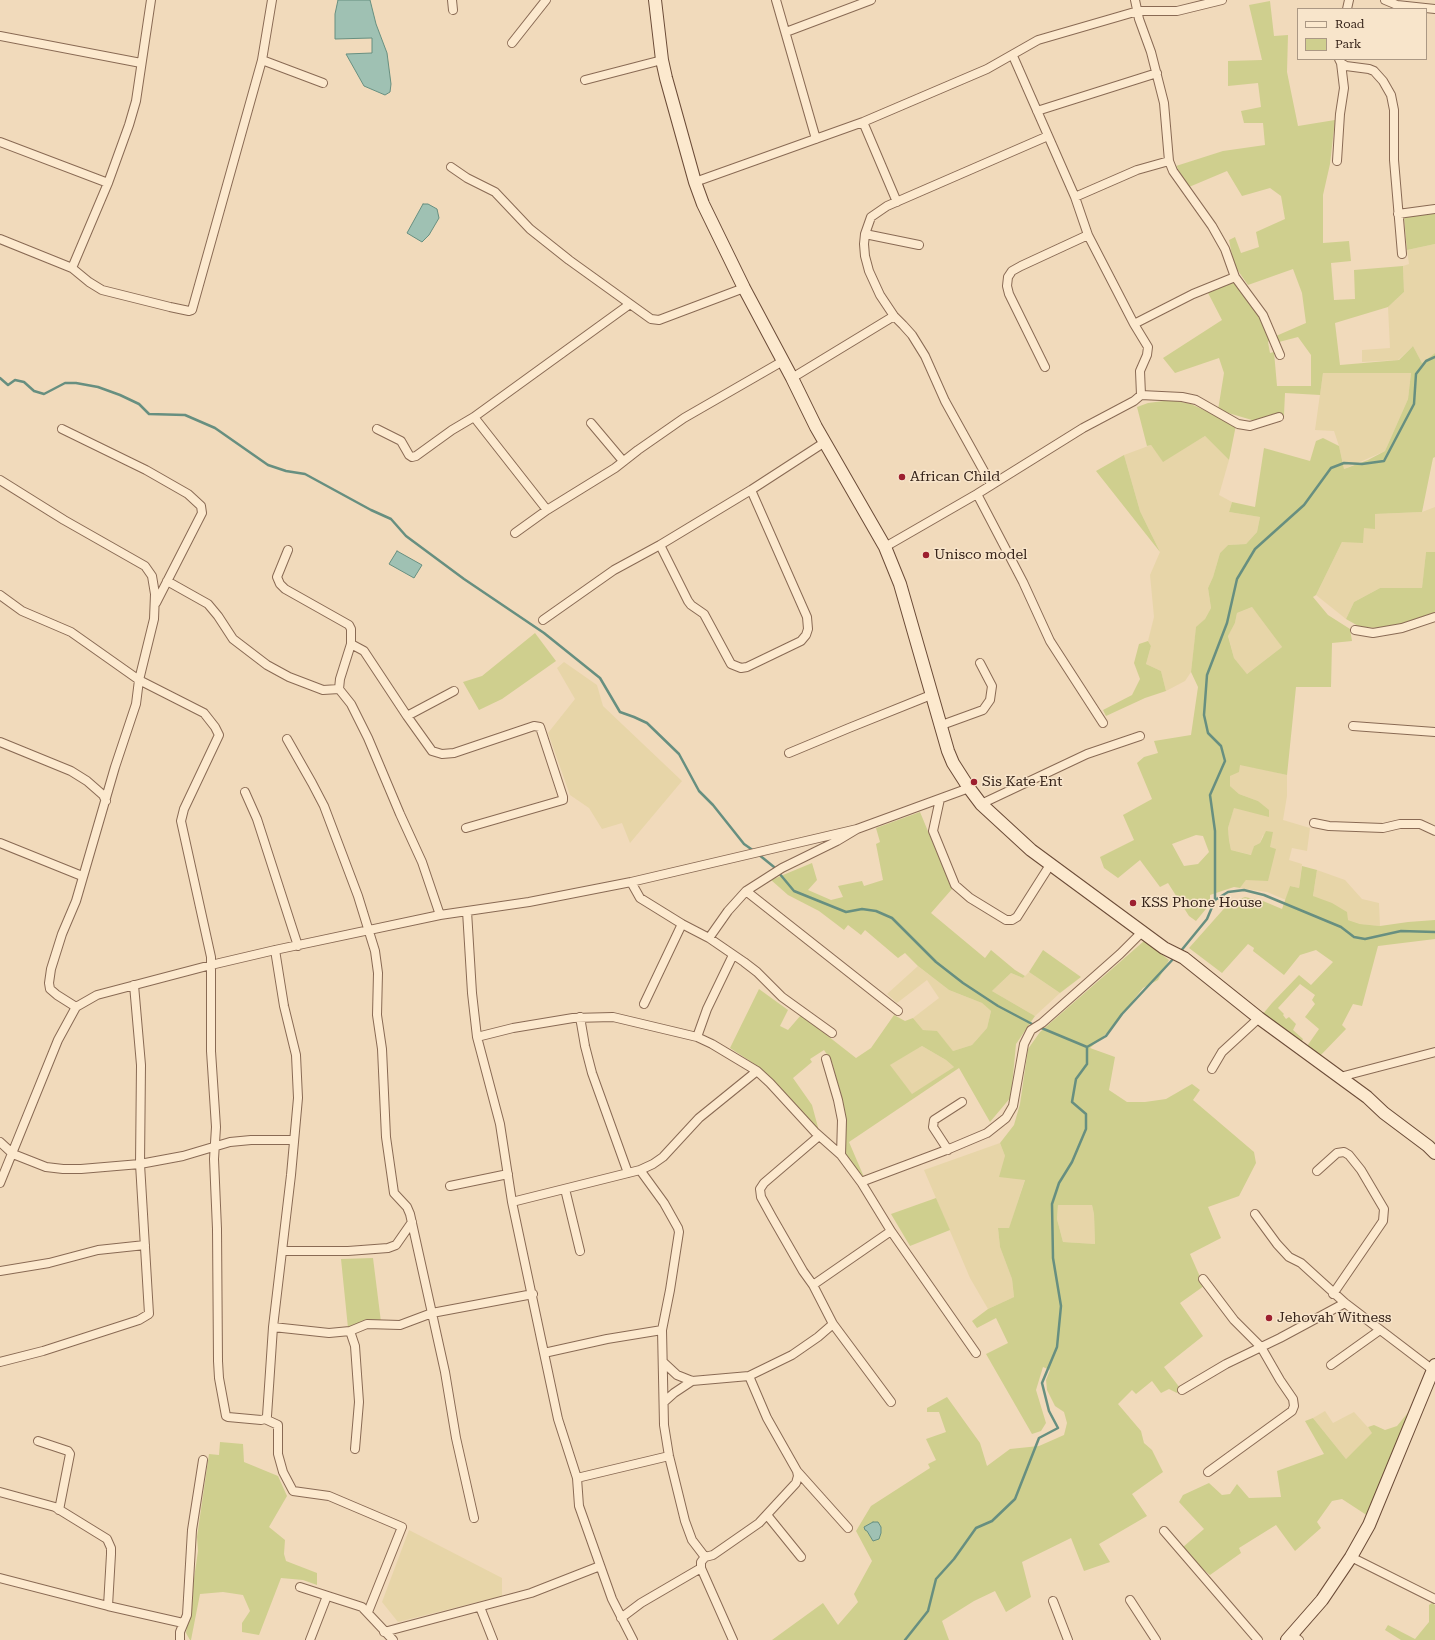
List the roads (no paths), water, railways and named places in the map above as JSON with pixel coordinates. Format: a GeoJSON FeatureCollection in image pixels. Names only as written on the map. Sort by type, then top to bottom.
{"type":"FeatureCollection","features":[{"type":"Feature","properties":{"kind":"street"},"geometry":{"type":"LineString","coordinates":[[72,268],[108,183],[129,125],[136,101],[151,0]]}},
{"type":"Feature","properties":{"kind":"street"},"geometry":{"type":"LineString","coordinates":[[0,239],[72,268],[89,282],[102,290],[163,306],[189,311],[192,310],[262,60],[272,0]]}},
{"type":"Feature","properties":{"kind":"street"},"geometry":{"type":"LineString","coordinates":[[452,0],[453,10]]}},
{"type":"Feature","properties":{"kind":"street"},"geometry":{"type":"LineString","coordinates":[[512,43],[546,0]]}},
{"type":"Feature","properties":{"kind":"street"},"geometry":{"type":"LineString","coordinates":[[655,0],[662,60],[695,182],[707,211],[744,288],[825,442],[885,547],[900,584],[939,726],[953,763],[969,788],[982,804],[1005,827],[1050,865],[1164,948],[1184,958],[1259,1018],[1340,1078],[1435,1153]]}},
{"type":"Feature","properties":{"kind":"street"},"geometry":{"type":"LineString","coordinates":[[776,0],[816,139]]}},
{"type":"Feature","properties":{"kind":"street"},"geometry":{"type":"LineString","coordinates":[[786,32],[870,0]]}},
{"type":"Feature","properties":{"kind":"street"},"geometry":{"type":"LineString","coordinates":[[1135,0],[1157,73],[1164,103],[1169,161],[1173,172],[1216,231],[1225,249],[1235,277],[1263,315],[1280,355]]}},
{"type":"Feature","properties":{"kind":"street"},"geometry":{"type":"LineString","coordinates":[[695,182],[863,122],[987,69],[1013,56],[1022,48],[1038,40],[1138,11],[1177,11],[1222,0]]}},
{"type":"Feature","properties":{"kind":"street"},"geometry":{"type":"LineString","coordinates":[[1385,0],[1397,5],[1426,8]]}},
{"type":"Feature","properties":{"kind":"street"},"geometry":{"type":"LineString","coordinates":[[0,36],[141,63]]}},
{"type":"Feature","properties":{"kind":"street"},"geometry":{"type":"LineString","coordinates":[[1013,56],[1075,197],[1088,236],[1148,350],[1148,355],[1140,371],[1141,395]]}},
{"type":"Feature","properties":{"kind":"street"},"geometry":{"type":"LineString","coordinates":[[262,60],[324,83]]}},
{"type":"Feature","properties":{"kind":"street"},"geometry":{"type":"LineString","coordinates":[[585,80],[662,60]]}},
{"type":"Feature","properties":{"kind":"street"},"geometry":{"type":"LineString","coordinates":[[1337,161],[1340,114],[1344,88],[1340,61]]}},
{"type":"Feature","properties":{"kind":"street"},"geometry":{"type":"LineString","coordinates":[[1340,61],[1346,66],[1374,71],[1383,81],[1391,95],[1394,110],[1394,160],[1402,254]]}},
{"type":"Feature","properties":{"kind":"street"},"geometry":{"type":"LineString","coordinates":[[1037,111],[1157,73]]}},
{"type":"Feature","properties":{"kind":"street"},"geometry":{"type":"LineString","coordinates":[[863,122],[897,202]]}},
{"type":"Feature","properties":{"kind":"street"},"geometry":{"type":"LineString","coordinates":[[991,484],[945,401],[925,356],[908,330],[894,316],[880,295],[869,271],[865,256],[865,234],[871,217],[878,211],[1048,136]]}},
{"type":"Feature","properties":{"kind":"street"},"geometry":{"type":"LineString","coordinates":[[0,142],[108,183]]}},
{"type":"Feature","properties":{"kind":"street"},"geometry":{"type":"LineString","coordinates":[[1075,197],[1137,170],[1169,161]]}},
{"type":"Feature","properties":{"kind":"street"},"geometry":{"type":"LineString","coordinates":[[451,167],[467,178],[495,192],[530,229],[569,260],[651,319],[656,320],[744,288]]}},
{"type":"Feature","properties":{"kind":"street"},"geometry":{"type":"LineString","coordinates":[[1398,214],[1435,209]]}},
{"type":"Feature","properties":{"kind":"street"},"geometry":{"type":"LineString","coordinates":[[865,234],[919,245]]}},
{"type":"Feature","properties":{"kind":"street"},"geometry":{"type":"LineString","coordinates":[[1045,367],[1009,294],[1007,286],[1008,277],[1012,271],[1021,266],[1088,236]]}},
{"type":"Feature","properties":{"kind":"street"},"geometry":{"type":"LineString","coordinates":[[1134,324],[1194,294],[1235,277]]}},
{"type":"Feature","properties":{"kind":"street"},"geometry":{"type":"LineString","coordinates":[[378,428],[400,441],[412,457],[474,417],[630,304]]}},
{"type":"Feature","properties":{"kind":"street"},"geometry":{"type":"LineString","coordinates":[[792,378],[894,316]]}},
{"type":"Feature","properties":{"kind":"street"},"geometry":{"type":"LineString","coordinates":[[515,533],[547,510],[605,474],[695,412],[783,361]]}},
{"type":"Feature","properties":{"kind":"street"},"geometry":{"type":"LineString","coordinates":[[885,547],[976,494],[1083,428],[1134,401],[1141,395],[1182,397],[1196,400],[1238,424],[1250,426],[1279,418]]}},
{"type":"Feature","properties":{"kind":"street"},"geometry":{"type":"LineString","coordinates":[[474,417],[547,510]]}},
{"type":"Feature","properties":{"kind":"street"},"geometry":{"type":"LineString","coordinates":[[591,423],[623,461]]}},
{"type":"Feature","properties":{"kind":"street"},"geometry":{"type":"LineString","coordinates":[[62,429],[146,470],[182,490],[201,506],[202,513],[155,604]]}},
{"type":"Feature","properties":{"kind":"street"},"geometry":{"type":"LineString","coordinates":[[543,620],[614,570],[660,545],[751,490],[825,442]]}},
{"type":"Feature","properties":{"kind":"street"},"geometry":{"type":"LineString","coordinates":[[0,480],[64,520],[145,566],[154,582],[154,620],[139,680],[136,704],[115,767],[106,801],[82,876],[76,901],[55,955],[49,983],[52,991],[76,1007]]}},
{"type":"Feature","properties":{"kind":"street"},"geometry":{"type":"LineString","coordinates":[[660,545],[688,601],[691,605],[704,614],[732,664],[741,668],[747,667],[801,641],[806,635],[808,629],[807,618],[751,490]]}},
{"type":"Feature","properties":{"kind":"street"},"geometry":{"type":"LineString","coordinates":[[976,494],[1023,582],[1050,641],[1103,723]]}},
{"type":"Feature","properties":{"kind":"street"},"geometry":{"type":"LineString","coordinates":[[288,550],[278,572],[277,581],[285,589],[349,625],[352,634],[351,644],[340,679],[339,688],[351,704],[368,738],[422,862],[440,915]]}},
{"type":"Feature","properties":{"kind":"street"},"geometry":{"type":"LineString","coordinates":[[167,581],[208,604],[233,639],[267,665],[289,677],[323,690],[339,688]]}},
{"type":"Feature","properties":{"kind":"street"},"geometry":{"type":"LineString","coordinates":[[0,596],[22,611],[71,632],[139,680],[204,713],[220,734],[181,817],[210,951],[211,1051],[216,1126],[214,1159],[217,1229],[218,1361],[224,1407],[228,1417],[265,1419],[278,1425],[278,1454],[283,1472],[293,1491],[329,1496],[402,1527],[368,1612]]}},
{"type":"Feature","properties":{"kind":"street"},"geometry":{"type":"LineString","coordinates":[[1355,630],[1373,633],[1402,628],[1435,617]]}},
{"type":"Feature","properties":{"kind":"street"},"geometry":{"type":"LineString","coordinates":[[351,644],[364,651],[407,716],[432,750],[442,754],[454,752],[534,726],[540,727],[563,800],[466,828]]}},
{"type":"Feature","properties":{"kind":"street"},"geometry":{"type":"LineString","coordinates":[[939,726],[983,710],[990,700],[992,686],[980,663]]}},
{"type":"Feature","properties":{"kind":"street"},"geometry":{"type":"LineString","coordinates":[[407,716],[454,691]]}},
{"type":"Feature","properties":{"kind":"street"},"geometry":{"type":"LineString","coordinates":[[789,753],[931,695]]}},
{"type":"Feature","properties":{"kind":"street"},"geometry":{"type":"LineString","coordinates":[[1353,726],[1435,732]]}},
{"type":"Feature","properties":{"kind":"street"},"geometry":{"type":"LineString","coordinates":[[982,804],[1087,754],[1140,736]]}},
{"type":"Feature","properties":{"kind":"street"},"geometry":{"type":"LineString","coordinates":[[287,739],[324,806],[369,931],[377,962],[377,1015],[382,1049],[386,1136],[394,1193],[407,1207],[412,1222],[445,1372],[456,1438],[474,1518]]}},
{"type":"Feature","properties":{"kind":"street"},"geometry":{"type":"LineString","coordinates":[[0,742],[71,771],[87,781],[103,795],[106,801]]}},
{"type":"Feature","properties":{"kind":"street"},"geometry":{"type":"LineString","coordinates":[[0,1183],[58,1040],[76,1007],[97,995],[275,950],[440,915],[529,902],[631,882],[764,849],[857,829],[969,788]]}},
{"type":"Feature","properties":{"kind":"street"},"geometry":{"type":"LineString","coordinates":[[245,792],[257,819],[298,946]]}},
{"type":"Feature","properties":{"kind":"street"},"geometry":{"type":"LineString","coordinates":[[940,799],[933,831],[955,885],[970,898],[1006,920],[1012,920],[1017,917],[1050,865]]}},
{"type":"Feature","properties":{"kind":"street"},"geometry":{"type":"LineString","coordinates":[[1314,823],[1329,826],[1383,828],[1400,824],[1420,824],[1435,831]]}},
{"type":"Feature","properties":{"kind":"street"},"geometry":{"type":"LineString","coordinates":[[709,938],[728,911],[746,891],[782,868],[837,841],[857,829]]}},
{"type":"Feature","properties":{"kind":"street"},"geometry":{"type":"LineString","coordinates":[[0,843],[82,876]]}},
{"type":"Feature","properties":{"kind":"street"},"geometry":{"type":"LineString","coordinates":[[631,882],[640,898],[682,924],[709,938],[757,972],[782,997],[832,1033]]}},
{"type":"Feature","properties":{"kind":"street"},"geometry":{"type":"LineString","coordinates":[[746,891],[898,1011]]}},
{"type":"Feature","properties":{"kind":"street"},"geometry":{"type":"LineString","coordinates":[[467,911],[472,993],[477,1036],[500,1124],[512,1202],[533,1294],[558,1419],[577,1478],[579,1506],[612,1599],[633,1640]]}},
{"type":"Feature","properties":{"kind":"street"},"geometry":{"type":"LineString","coordinates":[[644,1004],[682,924]]}},
{"type":"Feature","properties":{"kind":"street"},"geometry":{"type":"LineString","coordinates":[[861,1182],[948,1150],[987,1133],[1006,1118],[1013,1106],[1024,1044],[1031,1030],[1042,1023],[1120,954],[1142,932]]}},
{"type":"Feature","properties":{"kind":"street"},"geometry":{"type":"LineString","coordinates":[[265,1419],[267,1416],[273,1327],[283,1251],[298,1098],[297,1061],[284,1006],[275,950]]}},
{"type":"Feature","properties":{"kind":"street"},"geometry":{"type":"LineString","coordinates":[[697,1037],[707,1009],[733,955]]}},
{"type":"Feature","properties":{"kind":"street"},"geometry":{"type":"LineString","coordinates":[[0,1362],[43,1351],[147,1316],[149,1314],[140,1164],[141,1070],[134,985]]}},
{"type":"Feature","properties":{"kind":"street"},"geometry":{"type":"LineString","coordinates":[[477,1036],[533,1024],[580,1017],[613,1017],[697,1037],[712,1044],[757,1071],[819,1136],[841,1155],[861,1182],[891,1231],[976,1353]]}},
{"type":"Feature","properties":{"kind":"street"},"geometry":{"type":"LineString","coordinates":[[580,1017],[592,1073],[628,1173]]}},
{"type":"Feature","properties":{"kind":"street"},"geometry":{"type":"LineString","coordinates":[[1212,1069],[1222,1052],[1259,1018]]}},
{"type":"Feature","properties":{"kind":"street"},"geometry":{"type":"LineString","coordinates":[[1340,1078],[1435,1052]]}},
{"type":"Feature","properties":{"kind":"street"},"geometry":{"type":"LineString","coordinates":[[826,1059],[842,1120],[841,1155]]}},
{"type":"Feature","properties":{"kind":"street"},"geometry":{"type":"LineString","coordinates":[[512,1202],[640,1170],[653,1164],[663,1157],[699,1118],[757,1071]]}},
{"type":"Feature","properties":{"kind":"street"},"geometry":{"type":"LineString","coordinates":[[948,1150],[934,1127],[934,1120],[962,1102]]}},
{"type":"Feature","properties":{"kind":"street"},"geometry":{"type":"LineString","coordinates":[[819,1136],[764,1182],[760,1189],[761,1197],[803,1271],[813,1285],[833,1324],[891,1402]]}},
{"type":"Feature","properties":{"kind":"street"},"geometry":{"type":"LineString","coordinates":[[0,1142],[13,1154],[46,1167],[63,1169],[140,1164],[183,1156],[215,1146],[242,1141],[294,1140]]}},
{"type":"Feature","properties":{"kind":"street"},"geometry":{"type":"LineString","coordinates":[[1316,1171],[1336,1153],[1344,1152],[1349,1155],[1361,1170],[1384,1208],[1383,1221],[1334,1294]]}},
{"type":"Feature","properties":{"kind":"street"},"geometry":{"type":"LineString","coordinates":[[640,1170],[664,1203],[679,1232],[662,1330],[664,1426],[678,1497],[688,1532],[698,1550],[704,1557]]}},
{"type":"Feature","properties":{"kind":"street"},"geometry":{"type":"LineString","coordinates":[[450,1186],[508,1174]]}},
{"type":"Feature","properties":{"kind":"street"},"geometry":{"type":"LineString","coordinates":[[565,1189],[580,1251]]}},
{"type":"Feature","properties":{"kind":"street"},"geometry":{"type":"LineString","coordinates":[[1255,1214],[1277,1244],[1289,1257],[1301,1263],[1334,1294],[1380,1330],[1434,1367],[1369,1525],[1351,1556],[1322,1600],[1293,1638]]}},
{"type":"Feature","properties":{"kind":"street"},"geometry":{"type":"LineString","coordinates":[[283,1251],[341,1251],[388,1248],[396,1245],[412,1222]]}},
{"type":"Feature","properties":{"kind":"street"},"geometry":{"type":"LineString","coordinates":[[813,1285],[891,1231]]}},
{"type":"Feature","properties":{"kind":"street"},"geometry":{"type":"LineString","coordinates":[[0,1272],[49,1263],[98,1250],[145,1244]]}},
{"type":"Feature","properties":{"kind":"street"},"geometry":{"type":"LineString","coordinates":[[1203,1279],[1234,1320],[1261,1347],[1293,1400],[1294,1406],[1292,1411],[1208,1472]]}},
{"type":"Feature","properties":{"kind":"street"},"geometry":{"type":"LineString","coordinates":[[273,1327],[330,1333],[350,1330],[367,1324],[400,1325],[432,1313],[533,1294]]}},
{"type":"Feature","properties":{"kind":"street"},"geometry":{"type":"LineString","coordinates":[[1182,1390],[1226,1364],[1345,1303]]}},
{"type":"Feature","properties":{"kind":"street"},"geometry":{"type":"LineString","coordinates":[[663,1362],[677,1375],[692,1381],[749,1376],[792,1355],[818,1337],[833,1324]]}},
{"type":"Feature","properties":{"kind":"street"},"geometry":{"type":"LineString","coordinates":[[350,1330],[355,1346],[359,1402],[355,1449]]}},
{"type":"Feature","properties":{"kind":"street"},"geometry":{"type":"LineString","coordinates":[[544,1353],[607,1339],[662,1330]]}},
{"type":"Feature","properties":{"kind":"street"},"geometry":{"type":"LineString","coordinates":[[1331,1365],[1380,1330]]}},
{"type":"Feature","properties":{"kind":"street"},"geometry":{"type":"LineString","coordinates":[[749,1376],[768,1418],[797,1471],[848,1528]]}},
{"type":"Feature","properties":{"kind":"street"},"geometry":{"type":"LineString","coordinates":[[664,1402],[692,1381]]}},
{"type":"Feature","properties":{"kind":"street"},"geometry":{"type":"LineString","coordinates":[[38,1441],[68,1451],[70,1454],[59,1510]]}},
{"type":"Feature","properties":{"kind":"street"},"geometry":{"type":"LineString","coordinates":[[577,1478],[669,1456]]}},
{"type":"Feature","properties":{"kind":"street"},"geometry":{"type":"LineString","coordinates":[[180,1640],[179,1636],[187,1615],[192,1530],[203,1460]]}},
{"type":"Feature","properties":{"kind":"street"},"geometry":{"type":"LineString","coordinates":[[733,1640],[701,1568],[701,1562],[704,1557],[713,1555],[767,1515],[796,1483],[798,1476],[797,1471]]}},
{"type":"Feature","properties":{"kind":"street"},"geometry":{"type":"LineString","coordinates":[[0,1492],[36,1501],[59,1510],[100,1534],[109,1543],[111,1554],[108,1606]]}},
{"type":"Feature","properties":{"kind":"street"},"geometry":{"type":"LineString","coordinates":[[767,1515],[801,1556]]}},
{"type":"Feature","properties":{"kind":"street"},"geometry":{"type":"LineString","coordinates":[[1164,1531],[1258,1640]]}},
{"type":"Feature","properties":{"kind":"street"},"geometry":{"type":"LineString","coordinates":[[1351,1556],[1435,1599]]}},
{"type":"Feature","properties":{"kind":"street"},"geometry":{"type":"LineString","coordinates":[[384,1632],[531,1593],[600,1566]]}},
{"type":"Feature","properties":{"kind":"street"},"geometry":{"type":"LineString","coordinates":[[621,1618],[641,1603],[701,1568]]}},
{"type":"Feature","properties":{"kind":"street"},"geometry":{"type":"LineString","coordinates":[[0,1578],[108,1606],[183,1623]]}},
{"type":"Feature","properties":{"kind":"street"},"geometry":{"type":"LineString","coordinates":[[300,1587],[362,1607],[393,1640]]}},
{"type":"Feature","properties":{"kind":"street"},"geometry":{"type":"LineString","coordinates":[[310,1640],[327,1596]]}},
{"type":"Feature","properties":{"kind":"street"},"geometry":{"type":"LineString","coordinates":[[1130,1600],[1156,1640]]}},
{"type":"Feature","properties":{"kind":"street"},"geometry":{"type":"LineString","coordinates":[[1053,1601],[1068,1640]]}},
{"type":"Feature","properties":{"kind":"street"},"geometry":{"type":"LineString","coordinates":[[480,1607],[493,1640]]}},
{"type":"Feature","properties":{"kind":"waterway"},"geometry":{"type":"LineString","coordinates":[[1180,952],[1207,919],[1215,900],[1215,831],[1210,795],[1225,761],[1221,746],[1208,733],[1204,715],[1207,675],[1227,623],[1237,579],[1255,549],[1304,505],[1331,468],[1344,463],[1362,464],[1384,461],[1414,404],[1416,374],[1426,361],[1435,357]]}},
{"type":"Feature","properties":{"kind":"waterway"},"geometry":{"type":"LineString","coordinates":[[0,378],[8,385],[15,380],[24,382],[34,391],[44,394],[65,383],[76,383],[98,387],[139,404],[149,414],[185,415],[215,428],[268,465],[286,471],[305,474],[371,510],[391,519],[406,536],[464,579],[544,633],[600,678],[620,712],[647,723],[679,754],[699,791],[713,805],[744,844],[754,851]]}},
{"type":"Feature","properties":{"kind":"waterway"},"geometry":{"type":"LineString","coordinates":[[758,854],[774,867],[794,891],[846,912],[862,909],[876,911],[892,918],[936,962],[963,983],[998,1006],[1034,1025]]}},
{"type":"Feature","properties":{"kind":"waterway"},"geometry":{"type":"LineString","coordinates":[[1215,900],[1228,892],[1244,890],[1264,895],[1341,927],[1354,937],[1365,939],[1401,931],[1435,932]]}},
{"type":"Feature","properties":{"kind":"waterway"},"geometry":{"type":"LineString","coordinates":[[905,1640],[928,1611],[936,1579],[954,1559],[976,1528],[992,1521],[1015,1499],[1039,1438],[1058,1428],[1049,1411],[1042,1383],[1057,1347],[1061,1306],[1053,1258],[1052,1204],[1059,1183],[1072,1162],[1086,1129],[1086,1114],[1072,1102],[1076,1079],[1087,1064],[1087,1047],[1106,1036],[1122,1014],[1175,957]]}},
{"type":"Feature","properties":{"kind":"waterway"},"geometry":{"type":"LineString","coordinates":[[1039,1027],[1087,1047]]}},
{"type":"Feature","properties":{"kind":"place","name":"African Child"},"geometry":{"type":"Point","coordinates":[902,477]}},
{"type":"Feature","properties":{"kind":"place","name":"Unisco model"},"geometry":{"type":"Point","coordinates":[926,555]}},
{"type":"Feature","properties":{"kind":"place","name":"Sis Kate Ent"},"geometry":{"type":"Point","coordinates":[974,782]}},
{"type":"Feature","properties":{"kind":"place","name":"KSS Phone House"},"geometry":{"type":"Point","coordinates":[1133,903]}},
{"type":"Feature","properties":{"kind":"place","name":"Jehovah Witness"},"geometry":{"type":"Point","coordinates":[1269,1318]}}]}
